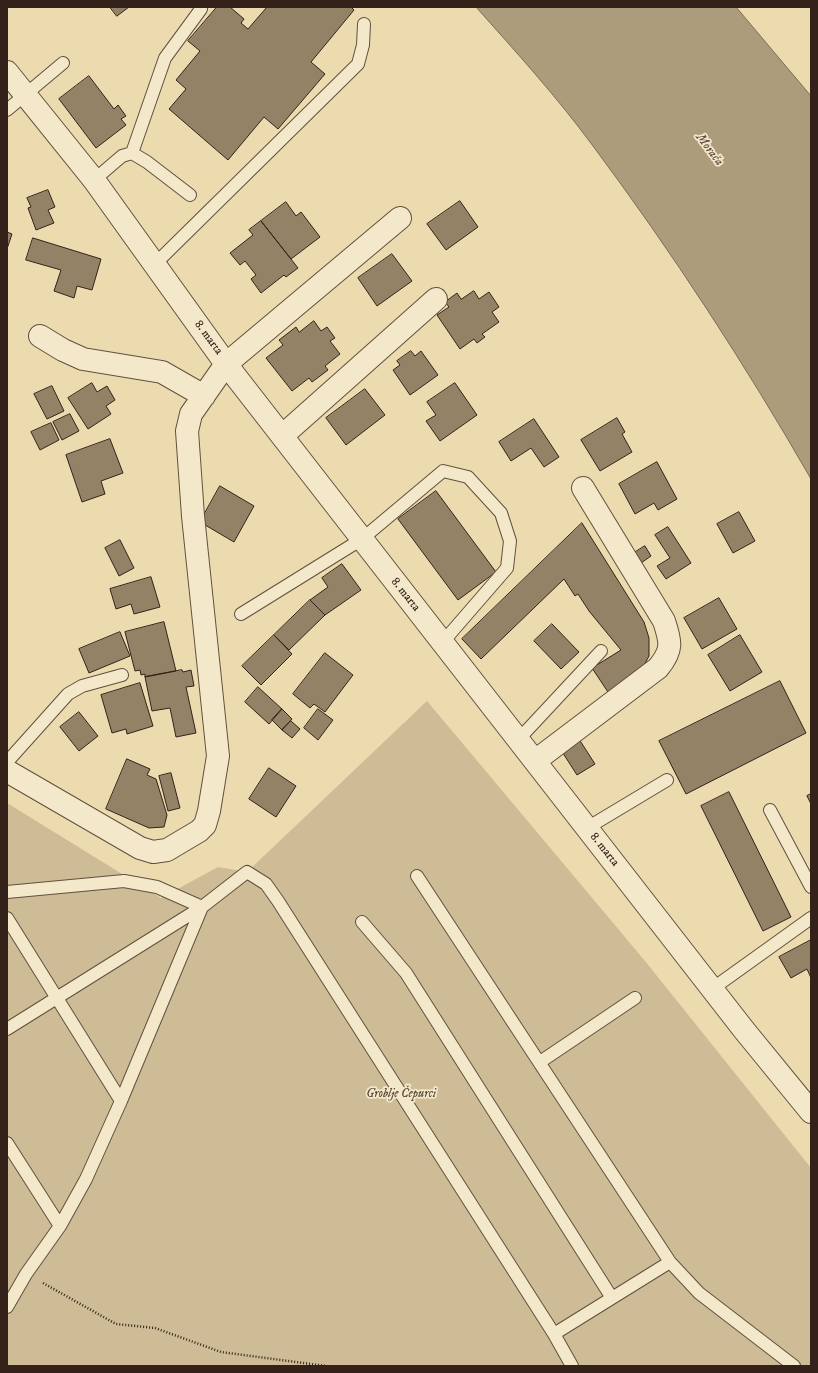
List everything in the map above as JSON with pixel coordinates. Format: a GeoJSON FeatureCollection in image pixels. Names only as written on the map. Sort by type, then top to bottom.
{"type":"FeatureCollection","features":[{"type":"Feature","properties":{"kind":"street","name":"8. marta"},"geometry":{"type":"LineString","coordinates":[[7,72],[94,180],[226,364],[712,989],[811,1112]]}},
{"type":"Feature","properties":{"kind":"street"},"geometry":{"type":"LineString","coordinates":[[7,771],[140,848],[154,852],[167,850],[199,831],[205,825],[209,811],[218,756],[193,516],[187,431],[191,414],[226,364],[400,218]]}},
{"type":"Feature","properties":{"kind":"street"},"geometry":{"type":"LineString","coordinates":[[282,436],[436,299]]}},
{"type":"Feature","properties":{"kind":"street"},"geometry":{"type":"LineString","coordinates":[[40,336],[83,359],[162,372],[204,396]]}},
{"type":"Feature","properties":{"kind":"street"},"geometry":{"type":"LineString","coordinates":[[535,761],[658,668],[668,656],[670,639],[664,621],[583,488]]}},
{"type":"Feature","properties":{"kind":"lane"},"geometry":{"type":"LineString","coordinates":[[132,154],[165,58],[201,9]]}},
{"type":"Feature","properties":{"kind":"lane"},"geometry":{"type":"LineString","coordinates":[[155,264],[358,64],[363,45],[364,24]]}},
{"type":"Feature","properties":{"kind":"lane"},"geometry":{"type":"LineString","coordinates":[[7,110],[63,63]]}},
{"type":"Feature","properties":{"kind":"lane"},"geometry":{"type":"LineString","coordinates":[[94,180],[122,156],[132,154],[147,162],[190,195]]}},
{"type":"Feature","properties":{"kind":"lane"},"geometry":{"type":"LineString","coordinates":[[241,614],[362,539],[443,471],[468,477],[501,513],[510,541],[507,568],[442,643]]}},
{"type":"Feature","properties":{"kind":"lane"},"geometry":{"type":"LineString","coordinates":[[518,740],[601,650]]}},
{"type":"Feature","properties":{"kind":"lane"},"geometry":{"type":"LineString","coordinates":[[7,762],[68,694],[82,686],[122,675]]}},
{"type":"Feature","properties":{"kind":"lane"},"geometry":{"type":"LineString","coordinates":[[587,828],[667,780]]}},
{"type":"Feature","properties":{"kind":"lane"},"geometry":{"type":"LineString","coordinates":[[770,810],[811,887]]}},
{"type":"Feature","properties":{"kind":"lane"},"geometry":{"type":"LineString","coordinates":[[7,1029],[202,907],[247,872],[266,884],[282,907],[554,1334],[572,1366]]}},
{"type":"Feature","properties":{"kind":"lane"},"geometry":{"type":"LineString","coordinates":[[417,876],[670,1262],[699,1293],[794,1366]]}},
{"type":"Feature","properties":{"kind":"lane"},"geometry":{"type":"LineString","coordinates":[[7,892],[124,881],[158,887],[202,907]]}},
{"type":"Feature","properties":{"kind":"lane"},"geometry":{"type":"LineString","coordinates":[[7,1306],[26,1274],[60,1226],[86,1179],[121,1101],[202,907]]}},
{"type":"Feature","properties":{"kind":"lane"},"geometry":{"type":"LineString","coordinates":[[7,918],[121,1101]]}},
{"type":"Feature","properties":{"kind":"lane"},"geometry":{"type":"LineString","coordinates":[[712,989],[811,918]]}},
{"type":"Feature","properties":{"kind":"lane"},"geometry":{"type":"LineString","coordinates":[[362,922],[406,973],[612,1298]]}},
{"type":"Feature","properties":{"kind":"lane"},"geometry":{"type":"LineString","coordinates":[[540,1062],[635,998]]}},
{"type":"Feature","properties":{"kind":"lane"},"geometry":{"type":"LineString","coordinates":[[7,1143],[60,1226]]}},
{"type":"Feature","properties":{"kind":"lane"},"geometry":{"type":"LineString","coordinates":[[554,1334],[670,1262]]}},
{"type":"Feature","properties":{"kind":"path"},"geometry":{"type":"LineString","coordinates":[[26,1274],[116,1324],[155,1328],[221,1352],[326,1366]]}},
{"type":"Feature","properties":{"kind":"green space","name":"Groblje Čepurci"},"geometry":{"type":"Polygon","coordinates":[[[427,701],[645,961],[811,1168],[811,1366],[7,1366],[7,803],[161,898],[218,867],[247,872],[427,701]]]}},
{"type":"Feature","properties":{"kind":"water","name":"Morača"},"geometry":{"type":"Polygon","coordinates":[[[476,7],[736,7],[811,96],[811,479],[760,393],[707,309],[622,186],[565,110],[476,7]]]}},
{"type":"Feature","properties":{"kind":"building"},"geometry":{"type":"Polygon","coordinates":[[[110,7],[129,7],[117,16],[110,7]]]}},
{"type":"Feature","properties":{"kind":"building"},"geometry":{"type":"Polygon","coordinates":[[[217,7],[230,7],[244,19],[241,23],[248,29],[267,7],[351,7],[354,10],[311,62],[325,74],[278,129],[264,117],[228,160],[169,109],[186,89],[176,80],[200,51],[188,41],[217,7]]]}},
{"type":"Feature","properties":{"kind":"building"},"geometry":{"type":"Polygon","coordinates":[[[89,76],[114,109],[118,105],[126,116],[121,119],[126,125],[96,148],[59,99],[89,76]]]}},
{"type":"Feature","properties":{"kind":"building"},"geometry":{"type":"Polygon","coordinates":[[[48,190],[55,207],[48,210],[54,223],[36,230],[28,208],[31,207],[27,198],[48,190]]]}},
{"type":"Feature","properties":{"kind":"building"},"geometry":{"type":"Polygon","coordinates":[[[460,201],[478,227],[446,250],[427,224],[460,201]]]}},
{"type":"Feature","properties":{"kind":"building"},"geometry":{"type":"Polygon","coordinates":[[[286,202],[296,216],[301,212],[320,237],[291,259],[261,221],[286,202]]]}},
{"type":"Feature","properties":{"kind":"building"},"geometry":{"type":"Polygon","coordinates":[[[261,221],[298,268],[286,277],[284,275],[261,293],[251,279],[256,275],[245,261],[240,265],[230,253],[253,235],[249,230],[261,221]]]}},
{"type":"Feature","properties":{"kind":"building"},"geometry":{"type":"Polygon","coordinates":[[[7,232],[12,234],[7,249],[7,232]]]}},
{"type":"Feature","properties":{"kind":"building"},"geometry":{"type":"Polygon","coordinates":[[[33,238],[101,259],[92,290],[77,286],[74,298],[54,291],[61,270],[26,260],[33,238]]]}},
{"type":"Feature","properties":{"kind":"building"},"geometry":{"type":"Polygon","coordinates":[[[392,254],[412,281],[377,306],[358,278],[392,254]]]}},
{"type":"Feature","properties":{"kind":"building"},"geometry":{"type":"Polygon","coordinates":[[[474,291],[479,299],[489,292],[499,307],[492,312],[499,322],[482,334],[485,337],[477,343],[474,339],[460,349],[437,315],[449,307],[445,302],[457,293],[461,299],[474,291]]]}},
{"type":"Feature","properties":{"kind":"building"},"geometry":{"type":"Polygon","coordinates":[[[314,321],[321,331],[327,327],[335,338],[330,341],[340,354],[325,366],[328,370],[312,382],[309,378],[292,391],[266,358],[283,345],[279,340],[296,327],[299,332],[314,321]]]}},
{"type":"Feature","properties":{"kind":"building"},"geometry":{"type":"Polygon","coordinates":[[[411,351],[415,356],[421,351],[438,375],[410,395],[393,370],[400,365],[397,361],[411,351]]]}},
{"type":"Feature","properties":{"kind":"building"},"geometry":{"type":"Polygon","coordinates":[[[92,383],[97,392],[107,386],[115,400],[106,406],[111,414],[88,429],[68,398],[92,383]]]}},
{"type":"Feature","properties":{"kind":"building"},"geometry":{"type":"Polygon","coordinates":[[[455,383],[477,415],[440,441],[426,421],[436,415],[427,402],[455,383]]]}},
{"type":"Feature","properties":{"kind":"building"},"geometry":{"type":"Polygon","coordinates":[[[52,386],[64,411],[47,419],[34,394],[52,386]]]}},
{"type":"Feature","properties":{"kind":"building"},"geometry":{"type":"Polygon","coordinates":[[[365,389],[385,415],[346,445],[326,418],[365,389]]]}},
{"type":"Feature","properties":{"kind":"building"},"geometry":{"type":"Polygon","coordinates":[[[70,414],[79,431],[62,440],[53,422],[70,414]]]}},
{"type":"Feature","properties":{"kind":"building"},"geometry":{"type":"Polygon","coordinates":[[[617,418],[625,432],[622,434],[632,452],[600,471],[581,440],[617,418]]]}},
{"type":"Feature","properties":{"kind":"building"},"geometry":{"type":"Polygon","coordinates":[[[534,419],[559,457],[544,467],[531,448],[511,461],[499,442],[534,419]]]}},
{"type":"Feature","properties":{"kind":"building"},"geometry":{"type":"Polygon","coordinates":[[[51,423],[59,440],[40,450],[31,432],[51,423]]]}},
{"type":"Feature","properties":{"kind":"building"},"geometry":{"type":"Polygon","coordinates":[[[110,439],[123,473],[101,481],[105,494],[82,502],[66,455],[110,439]]]}},
{"type":"Feature","properties":{"kind":"building"},"geometry":{"type":"Polygon","coordinates":[[[657,462],[677,499],[658,510],[654,503],[635,514],[619,484],[657,462]]]}},
{"type":"Feature","properties":{"kind":"building"},"geometry":{"type":"Polygon","coordinates":[[[220,486],[254,506],[234,542],[200,522],[220,486]]]}},
{"type":"Feature","properties":{"kind":"building"},"geometry":{"type":"Polygon","coordinates":[[[436,491],[496,572],[458,600],[398,519],[436,491]]]}},
{"type":"Feature","properties":{"kind":"building"},"geometry":{"type":"Polygon","coordinates":[[[739,512],[755,541],[733,553],[717,524],[739,512]]]}},
{"type":"Feature","properties":{"kind":"building"},"geometry":{"type":"Polygon","coordinates":[[[582,523],[644,622],[649,638],[649,656],[641,671],[608,692],[592,668],[621,650],[589,611],[578,594],[575,596],[564,579],[481,659],[462,639],[582,523]]]}},
{"type":"Feature","properties":{"kind":"building"},"geometry":{"type":"Polygon","coordinates":[[[668,527],[691,563],[666,579],[657,566],[670,558],[655,535],[668,527]]]}},
{"type":"Feature","properties":{"kind":"building"},"geometry":{"type":"Polygon","coordinates":[[[120,540],[134,568],[119,576],[105,548],[120,540]]]}},
{"type":"Feature","properties":{"kind":"building"},"geometry":{"type":"Polygon","coordinates":[[[645,546],[651,556],[641,563],[634,553],[645,546]]]}},
{"type":"Feature","properties":{"kind":"building"},"geometry":{"type":"Polygon","coordinates":[[[342,564],[361,590],[325,615],[310,600],[328,587],[322,578],[342,564]]]}},
{"type":"Feature","properties":{"kind":"building"},"geometry":{"type":"Polygon","coordinates":[[[151,577],[160,607],[134,614],[131,604],[116,609],[110,589],[151,577]]]}},
{"type":"Feature","properties":{"kind":"building"},"geometry":{"type":"Polygon","coordinates":[[[719,598],[737,629],[702,649],[684,618],[719,598]]]}},
{"type":"Feature","properties":{"kind":"building"},"geometry":{"type":"Polygon","coordinates":[[[310,600],[325,615],[289,650],[274,635],[310,600]]]}},
{"type":"Feature","properties":{"kind":"building"},"geometry":{"type":"Polygon","coordinates":[[[164,622],[176,671],[145,677],[145,674],[141,675],[140,670],[135,671],[125,632],[164,622]]]}},
{"type":"Feature","properties":{"kind":"building"},"geometry":{"type":"Polygon","coordinates":[[[552,624],[579,652],[561,669],[534,641],[552,624]]]}},
{"type":"Feature","properties":{"kind":"building"},"geometry":{"type":"Polygon","coordinates":[[[120,632],[130,656],[89,673],[79,649],[120,632]]]}},
{"type":"Feature","properties":{"kind":"building"},"geometry":{"type":"Polygon","coordinates":[[[274,635],[292,654],[261,685],[242,666],[274,635]]]}},
{"type":"Feature","properties":{"kind":"building"},"geometry":{"type":"Polygon","coordinates":[[[740,635],[762,672],[730,691],[708,655],[740,635]]]}},
{"type":"Feature","properties":{"kind":"building"},"geometry":{"type":"Polygon","coordinates":[[[325,653],[353,675],[325,712],[314,704],[310,708],[293,694],[325,653]]]}},
{"type":"Feature","properties":{"kind":"building"},"geometry":{"type":"Polygon","coordinates":[[[182,670],[183,672],[191,670],[194,686],[186,687],[196,733],[176,737],[170,708],[152,711],[145,677],[182,670]]]}},
{"type":"Feature","properties":{"kind":"building"},"geometry":{"type":"Polygon","coordinates":[[[780,681],[806,733],[686,794],[659,741],[780,681]]]}},
{"type":"Feature","properties":{"kind":"building"},"geometry":{"type":"Polygon","coordinates":[[[140,683],[153,726],[127,734],[126,729],[112,733],[101,695],[140,683]]]}},
{"type":"Feature","properties":{"kind":"building"},"geometry":{"type":"Polygon","coordinates":[[[258,687],[282,709],[269,724],[245,702],[258,687]]]}},
{"type":"Feature","properties":{"kind":"building"},"geometry":{"type":"Polygon","coordinates":[[[282,709],[292,719],[282,730],[272,720],[282,709]]]}},
{"type":"Feature","properties":{"kind":"building"},"geometry":{"type":"Polygon","coordinates":[[[318,709],[333,720],[318,740],[304,728],[318,709]]]}},
{"type":"Feature","properties":{"kind":"building"},"geometry":{"type":"Polygon","coordinates":[[[79,712],[98,736],[79,751],[60,727],[79,712]]]}},
{"type":"Feature","properties":{"kind":"building"},"geometry":{"type":"Polygon","coordinates":[[[291,721],[300,729],[292,738],[282,730],[291,721]]]}},
{"type":"Feature","properties":{"kind":"building"},"geometry":{"type":"Polygon","coordinates":[[[577,736],[595,764],[577,775],[559,747],[577,736]]]}},
{"type":"Feature","properties":{"kind":"building"},"geometry":{"type":"Polygon","coordinates":[[[127,759],[150,769],[147,775],[156,779],[167,815],[164,827],[149,828],[106,809],[127,759]]]}},
{"type":"Feature","properties":{"kind":"building"},"geometry":{"type":"Polygon","coordinates":[[[269,768],[296,786],[276,817],[249,799],[269,768]]]}},
{"type":"Feature","properties":{"kind":"building"},"geometry":{"type":"Polygon","coordinates":[[[171,773],[180,808],[168,811],[159,776],[171,773]]]}},
{"type":"Feature","properties":{"kind":"building"},"geometry":{"type":"Polygon","coordinates":[[[729,792],[791,917],[763,931],[701,806],[729,792]]]}},
{"type":"Feature","properties":{"kind":"building"},"geometry":{"type":"Polygon","coordinates":[[[811,794],[811,804],[807,796],[811,794]]]}},
{"type":"Feature","properties":{"kind":"building"},"geometry":{"type":"Polygon","coordinates":[[[811,940],[811,978],[807,969],[791,978],[779,957],[811,940]]]}}]}
